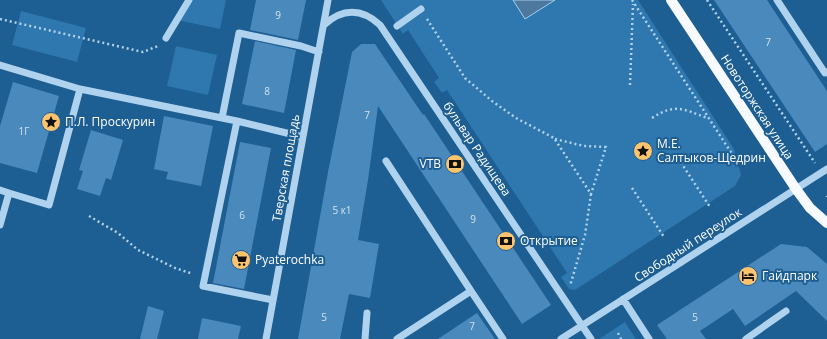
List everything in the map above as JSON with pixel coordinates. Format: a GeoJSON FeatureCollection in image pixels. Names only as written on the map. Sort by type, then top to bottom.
{"type":"FeatureCollection","features":[{"type":"Feature","properties":{"kind":"main road","name":"Новоторжская улица"},"geometry":{"type":"LineString","coordinates":[[671,0],[796,189],[810,208],[827,223]]}},
{"type":"Feature","properties":{"kind":"street"},"geometry":{"type":"LineString","coordinates":[[164,41],[189,0]]}},
{"type":"Feature","properties":{"kind":"street","name":"Тверская площадь"},"geometry":{"type":"LineString","coordinates":[[266,339],[328,0]]}},
{"type":"Feature","properties":{"kind":"street"},"geometry":{"type":"LineString","coordinates":[[777,0],[825,73],[827,72]]}},
{"type":"Feature","properties":{"kind":"street"},"geometry":{"type":"LineString","coordinates":[[397,26],[420,9]]}},
{"type":"Feature","properties":{"kind":"street","name":"бульвар Радищева"},"geometry":{"type":"LineString","coordinates":[[324,24],[336,15],[352,12],[367,15],[380,25],[591,339]]}},
{"type":"Feature","properties":{"kind":"street"},"geometry":{"type":"LineString","coordinates":[[222,118],[239,33],[301,46],[319,52]]}},
{"type":"Feature","properties":{"kind":"street"},"geometry":{"type":"LineString","coordinates":[[0,65],[80,89],[237,121],[303,137]]}},
{"type":"Feature","properties":{"kind":"street"},"geometry":{"type":"LineString","coordinates":[[0,190],[50,205],[80,89]]}},
{"type":"Feature","properties":{"kind":"street"},"geometry":{"type":"LineString","coordinates":[[237,121],[203,286],[273,300]]}},
{"type":"Feature","properties":{"kind":"street"},"geometry":{"type":"LineString","coordinates":[[386,161],[503,339]]}},
{"type":"Feature","properties":{"kind":"street","name":"Свободный переулок"},"geometry":{"type":"LineString","coordinates":[[561,339],[824,171]]}},
{"type":"Feature","properties":{"kind":"street"},"geometry":{"type":"LineString","coordinates":[[0,225],[9,193]]}},
{"type":"Feature","properties":{"kind":"street"},"geometry":{"type":"LineString","coordinates":[[397,339],[471,291]]}},
{"type":"Feature","properties":{"kind":"street"},"geometry":{"type":"LineString","coordinates":[[623,299],[649,339]]}},
{"type":"Feature","properties":{"kind":"street"},"geometry":{"type":"LineString","coordinates":[[746,339],[786,311]]}},
{"type":"Feature","properties":{"kind":"street"},"geometry":{"type":"LineString","coordinates":[[366,339],[367,313]]}},
{"type":"Feature","properties":{"kind":"path"},"geometry":{"type":"LineString","coordinates":[[707,0],[824,171]]}},
{"type":"Feature","properties":{"kind":"path"},"geometry":{"type":"LineString","coordinates":[[630,85],[632,1]]}},
{"type":"Feature","properties":{"kind":"path"},"geometry":{"type":"LineString","coordinates":[[632,1],[734,156],[744,162]]}},
{"type":"Feature","properties":{"kind":"path"},"geometry":{"type":"LineString","coordinates":[[420,9],[465,78],[492,101],[516,118],[554,138],[584,146],[606,147],[591,194],[585,235],[569,289]]}},
{"type":"Feature","properties":{"kind":"path"},"geometry":{"type":"LineString","coordinates":[[0,19],[143,52],[164,41]]}},
{"type":"Feature","properties":{"kind":"path"},"geometry":{"type":"LineString","coordinates":[[652,118],[666,110],[679,108],[708,118]]}},
{"type":"Feature","properties":{"kind":"path"},"geometry":{"type":"LineString","coordinates":[[554,138],[591,194]]}},
{"type":"Feature","properties":{"kind":"path"},"geometry":{"type":"LineString","coordinates":[[678,158],[710,208]]}},
{"type":"Feature","properties":{"kind":"path"},"geometry":{"type":"LineString","coordinates":[[632,188],[664,237]]}},
{"type":"Feature","properties":{"kind":"path"},"geometry":{"type":"LineString","coordinates":[[89,216],[118,233],[138,250],[175,268],[204,278]]}},
{"type":"Feature","properties":{"kind":"path"},"geometry":{"type":"LineString","coordinates":[[618,333],[621,339]]}},
{"type":"Feature","properties":{"kind":"shaded area"},"geometry":{"type":"Polygon","coordinates":[[[192,0],[226,0],[220,29],[177,20],[192,0]]]}},
{"type":"Feature","properties":{"kind":"shaded area"},"geometry":{"type":"Polygon","coordinates":[[[381,0],[638,0],[734,149],[741,175],[735,186],[575,290],[569,289],[561,277],[567,273],[447,90],[442,93],[434,82],[439,78],[408,30],[403,34],[381,0]]]}},
{"type":"Feature","properties":{"kind":"shaded area"},"geometry":{"type":"Polygon","coordinates":[[[513,0],[555,0],[525,19],[513,0]]]}},
{"type":"Feature","properties":{"kind":"shaded area"},"geometry":{"type":"Polygon","coordinates":[[[21,11],[86,28],[77,62],[12,45],[21,11]]]}},
{"type":"Feature","properties":{"kind":"shaded area"},"geometry":{"type":"Polygon","coordinates":[[[176,46],[217,55],[208,95],[167,86],[176,46]]]}},
{"type":"Feature","properties":{"kind":"shaded area"},"geometry":{"type":"Polygon","coordinates":[[[625,322],[636,339],[599,339],[625,322]]]}},
{"type":"Feature","properties":{"kind":"building"},"geometry":{"type":"Polygon","coordinates":[[[256,0],[306,0],[298,40],[250,30],[256,0]]]}},
{"type":"Feature","properties":{"kind":"building"},"geometry":{"type":"Polygon","coordinates":[[[714,0],[767,0],[827,91],[827,144],[815,152],[714,0]]]}},
{"type":"Feature","properties":{"kind":"building"},"geometry":{"type":"Polygon","coordinates":[[[255,41],[296,50],[284,113],[242,104],[255,41]]]}},
{"type":"Feature","properties":{"kind":"building"},"geometry":{"type":"Polygon","coordinates":[[[361,44],[375,44],[423,115],[424,114],[551,305],[522,324],[378,106],[358,240],[379,244],[370,298],[349,294],[340,339],[298,339],[328,172],[352,52],[361,44]]]}},
{"type":"Feature","properties":{"kind":"building"},"geometry":{"type":"Polygon","coordinates":[[[13,82],[59,96],[37,173],[0,163],[0,126],[13,82]]]}},
{"type":"Feature","properties":{"kind":"building"},"geometry":{"type":"Polygon","coordinates":[[[164,116],[213,126],[201,186],[166,179],[168,172],[154,169],[164,116]]]}},
{"type":"Feature","properties":{"kind":"building"},"geometry":{"type":"Polygon","coordinates":[[[91,130],[123,140],[111,180],[106,178],[100,196],[77,189],[83,171],[79,170],[91,130]]]}},
{"type":"Feature","properties":{"kind":"building"},"geometry":{"type":"Polygon","coordinates":[[[240,142],[271,148],[244,289],[213,283],[240,142]]]}},
{"type":"Feature","properties":{"kind":"building"},"geometry":{"type":"Polygon","coordinates":[[[781,244],[807,247],[827,264],[827,321],[796,291],[745,326],[733,309],[700,331],[706,339],[667,339],[657,325],[781,244]]]}},
{"type":"Feature","properties":{"kind":"building"},"geometry":{"type":"Polygon","coordinates":[[[148,306],[164,311],[157,339],[140,339],[148,306]]]}},
{"type":"Feature","properties":{"kind":"building"},"geometry":{"type":"Polygon","coordinates":[[[477,313],[495,339],[438,339],[477,313]]]}},
{"type":"Feature","properties":{"kind":"building"},"geometry":{"type":"Polygon","coordinates":[[[202,318],[241,326],[238,339],[198,339],[202,318]]]}},
{"type":"Feature","properties":{"kind":"place","name":"П.Л. Проскурин"},"geometry":{"type":"Point","coordinates":[51,122]}},
{"type":"Feature","properties":{"kind":"place","name":"М.Е. Салтыков-Щедрин"},"geometry":{"type":"Point","coordinates":[643,151]}},
{"type":"Feature","properties":{"kind":"place","name":"VTB"},"geometry":{"type":"Point","coordinates":[455,164]}},
{"type":"Feature","properties":{"kind":"place","name":"Открытие"},"geometry":{"type":"Point","coordinates":[506,241]}},
{"type":"Feature","properties":{"kind":"place","name":"Pyaterochka"},"geometry":{"type":"Point","coordinates":[241,260]}},
{"type":"Feature","properties":{"kind":"place","name":"Гайдпарк"},"geometry":{"type":"Point","coordinates":[748,276]}}]}
